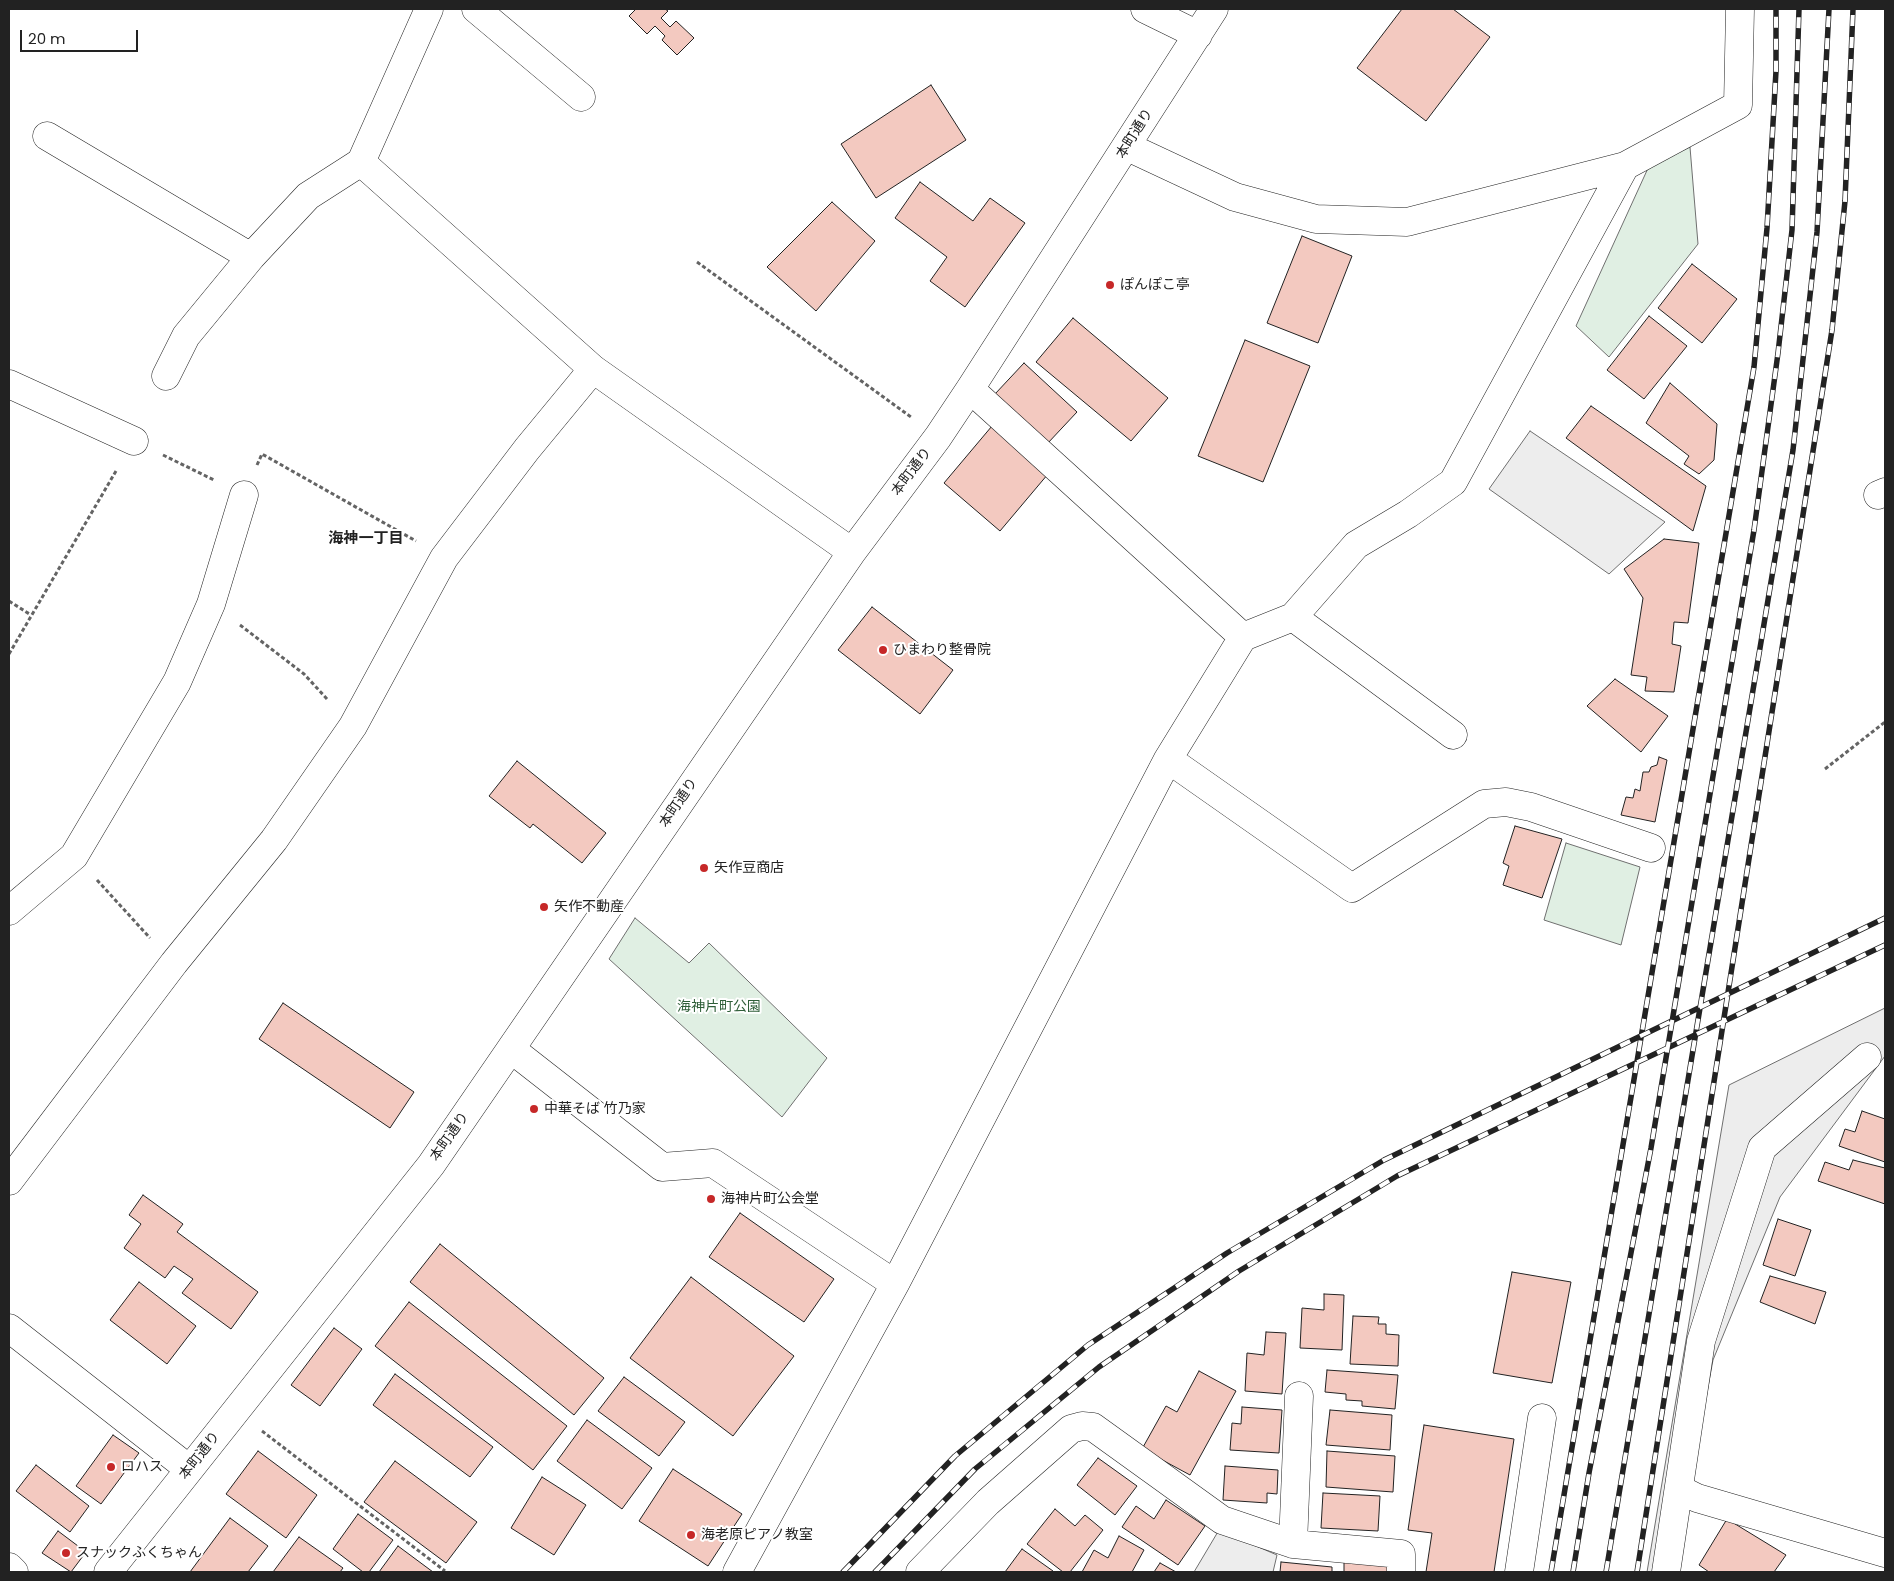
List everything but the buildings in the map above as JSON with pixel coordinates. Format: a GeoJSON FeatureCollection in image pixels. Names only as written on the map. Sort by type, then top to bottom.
{"type":"FeatureCollection","features":[{"type":"Feature","properties":{"kind":"street"},"geometry":{"type":"LineString","coordinates":[[166,376],[186,336],[251,257],[308,196],[361,162],[429,9]]}},
{"type":"Feature","properties":{"kind":"street"},"geometry":{"type":"LineString","coordinates":[[476,9],[581,97]]}},
{"type":"Feature","properties":{"kind":"street"},"geometry":{"type":"LineString","coordinates":[[1145,9],[1198,35]]}},
{"type":"Feature","properties":{"kind":"street","name":"本町通り"},"geometry":{"type":"LineString","coordinates":[[108,1572],[431,1165],[852,552],[938,437],[1128,146],[1214,9]]}},
{"type":"Feature","properties":{"kind":"street"},"geometry":{"type":"LineString","coordinates":[[1128,146],[1235,197],[1316,219],[1407,222],[1625,166],[1738,105],[1740,9]]}},
{"type":"Feature","properties":{"kind":"street"},"geometry":{"type":"LineString","coordinates":[[47,136],[251,257]]}},
{"type":"Feature","properties":{"kind":"street"},"geometry":{"type":"LineString","coordinates":[[361,162],[593,368],[852,552]]}},
{"type":"Feature","properties":{"kind":"street"},"geometry":{"type":"LineString","coordinates":[[737,1572],[895,1284],[1168,759],[1244,637],[1293,617],[1356,545],[1408,514],[1453,482],[1625,166]]}},
{"type":"Feature","properties":{"kind":"street"},"geometry":{"type":"LineString","coordinates":[[9,1181],[174,963],[274,840],[353,726],[444,558],[527,449],[593,368]]}},
{"type":"Feature","properties":{"kind":"street"},"geometry":{"type":"LineString","coordinates":[[9,384],[134,441]]}},
{"type":"Feature","properties":{"kind":"street"},"geometry":{"type":"LineString","coordinates":[[970,389],[1244,637]]}},
{"type":"Feature","properties":{"kind":"street"},"geometry":{"type":"LineString","coordinates":[[9,911],[74,856],[177,682],[211,604],[244,495]]}},
{"type":"Feature","properties":{"kind":"street"},"geometry":{"type":"LineString","coordinates":[[1293,617],[1453,735]]}},
{"type":"Feature","properties":{"kind":"street"},"geometry":{"type":"LineString","coordinates":[[1168,759],[1352,888],[1484,804],[1506,802],[1531,807],[1651,848]]}},
{"type":"Feature","properties":{"kind":"street"},"geometry":{"type":"LineString","coordinates":[[511,1049],[662,1167],[713,1163],[895,1284]]}},
{"type":"Feature","properties":{"kind":"street"},"geometry":{"type":"LineString","coordinates":[[1666,1572],[1702,1341],[1762,1148],[1867,1057]]}},
{"type":"Feature","properties":{"kind":"street"},"geometry":{"type":"LineString","coordinates":[[9,1328],[189,1469]]}},
{"type":"Feature","properties":{"kind":"street"},"geometry":{"type":"LineString","coordinates":[[1293,1544],[1299,1396]]}},
{"type":"Feature","properties":{"kind":"street"},"geometry":{"type":"LineString","coordinates":[[1519,1572],[1542,1418]]}},
{"type":"Feature","properties":{"kind":"street"},"geometry":{"type":"LineString","coordinates":[[920,1572],[988,1502],[1071,1429],[1082,1426],[1093,1427],[1222,1520],[1293,1544],[1401,1554],[1401,1572]]}},
{"type":"Feature","properties":{"kind":"street"},"geometry":{"type":"LineString","coordinates":[[1679,1489],[1697,1498],[1885,1553]]}},
{"type":"Feature","properties":{"kind":"street"},"geometry":{"type":"LineString","coordinates":[[9,1568],[14,1572]]}},
{"type":"Feature","properties":{"kind":"path"},"geometry":{"type":"LineString","coordinates":[[697,262],[938,437]]}},
{"type":"Feature","properties":{"kind":"path"},"geometry":{"type":"LineString","coordinates":[[9,654],[134,441],[244,495],[262,454],[444,558]]}},
{"type":"Feature","properties":{"kind":"path"},"geometry":{"type":"LineString","coordinates":[[9,601],[31,614]]}},
{"type":"Feature","properties":{"kind":"path"},"geometry":{"type":"LineString","coordinates":[[211,604],[304,674],[353,726]]}},
{"type":"Feature","properties":{"kind":"path"},"geometry":{"type":"LineString","coordinates":[[1825,770],[1885,722]]}},
{"type":"Feature","properties":{"kind":"path"},"geometry":{"type":"LineString","coordinates":[[74,856],[174,963]]}},
{"type":"Feature","properties":{"kind":"path"},"geometry":{"type":"LineString","coordinates":[[236,1410],[445,1571]]}},
{"type":"Feature","properties":{"kind":"green space"},"geometry":{"type":"Polygon","coordinates":[[[1690,147],[1698,244],[1609,357],[1576,326],[1649,166],[1690,147]]]}},
{"type":"Feature","properties":{"kind":"green space"},"geometry":{"type":"Polygon","coordinates":[[[1566,843],[1640,867],[1621,945],[1544,920],[1566,843]]]}},
{"type":"Feature","properties":{"kind":"green space","name":"海神片町公園"},"geometry":{"type":"Polygon","coordinates":[[[635,918],[689,963],[709,943],[827,1058],[782,1117],[609,959],[635,918]]]}},
{"type":"Feature","properties":{"kind":"shaded area"},"geometry":{"type":"Polygon","coordinates":[[[1530,431],[1665,522],[1609,574],[1489,489],[1530,431]]]}},
{"type":"Feature","properties":{"kind":"shaded area"},"geometry":{"type":"Polygon","coordinates":[[[1885,1008],[1885,1056],[1780,1197],[1713,1360],[1687,1501],[1677,1572],[1647,1572],[1729,1085],[1885,1008]]]}},
{"type":"Feature","properties":{"kind":"shaded area"},"geometry":{"type":"Polygon","coordinates":[[[1219,1530],[1277,1555],[1273,1572],[1194,1572],[1219,1530]]]}},
{"type":"Feature","properties":{"kind":"railway"},"geometry":{"type":"LineString","coordinates":[[1551,1572],[1754,367],[1767,228],[1776,71],[1776,9]]}},
{"type":"Feature","properties":{"kind":"railway"},"geometry":{"type":"LineString","coordinates":[[1573,1572],[1589,1473],[1651,1148],[1754,530],[1778,353],[1792,230],[1799,9]]}},
{"type":"Feature","properties":{"kind":"railway"},"geometry":{"type":"LineString","coordinates":[[1606,1572],[1793,450],[1817,232],[1829,9]]}},
{"type":"Feature","properties":{"kind":"railway"},"geometry":{"type":"LineString","coordinates":[[1637,1572],[1832,330],[1845,201],[1853,9]]}},
{"type":"Feature","properties":{"kind":"railway"},"geometry":{"type":"LineString","coordinates":[[843,1572],[955,1456],[1088,1345],[1227,1253],[1384,1160],[1885,918]]}},
{"type":"Feature","properties":{"kind":"railway"},"geometry":{"type":"LineString","coordinates":[[875,1572],[975,1469],[1099,1367],[1239,1271],[1397,1176],[1885,945]]}},
{"type":"Feature","properties":{"kind":"place","name":"ぽんぽこ亭"},"geometry":{"type":"Point","coordinates":[1110,285]}},
{"type":"Feature","properties":{"kind":"place","name":"ひまわり整骨院"},"geometry":{"type":"Point","coordinates":[883,650]}},
{"type":"Feature","properties":{"kind":"place","name":"矢作豆商店"},"geometry":{"type":"Point","coordinates":[704,868]}},
{"type":"Feature","properties":{"kind":"place","name":"矢作不動産"},"geometry":{"type":"Point","coordinates":[544,907]}},
{"type":"Feature","properties":{"kind":"place","name":"中華そば 竹乃家"},"geometry":{"type":"Point","coordinates":[534,1109]}},
{"type":"Feature","properties":{"kind":"place","name":"海神片町公会堂"},"geometry":{"type":"Point","coordinates":[711,1199]}},
{"type":"Feature","properties":{"kind":"place","name":"ロハス"},"geometry":{"type":"Point","coordinates":[111,1467]}},
{"type":"Feature","properties":{"kind":"place","name":"海老原ピアノ教室"},"geometry":{"type":"Point","coordinates":[691,1535]}},
{"type":"Feature","properties":{"kind":"place","name":"スナックふくちゃん"},"geometry":{"type":"Point","coordinates":[66,1553]}},
{"type":"Feature","properties":{"kind":"district","name":"海神一丁目"},"geometry":{"type":"Point","coordinates":[366,539]}}]}
